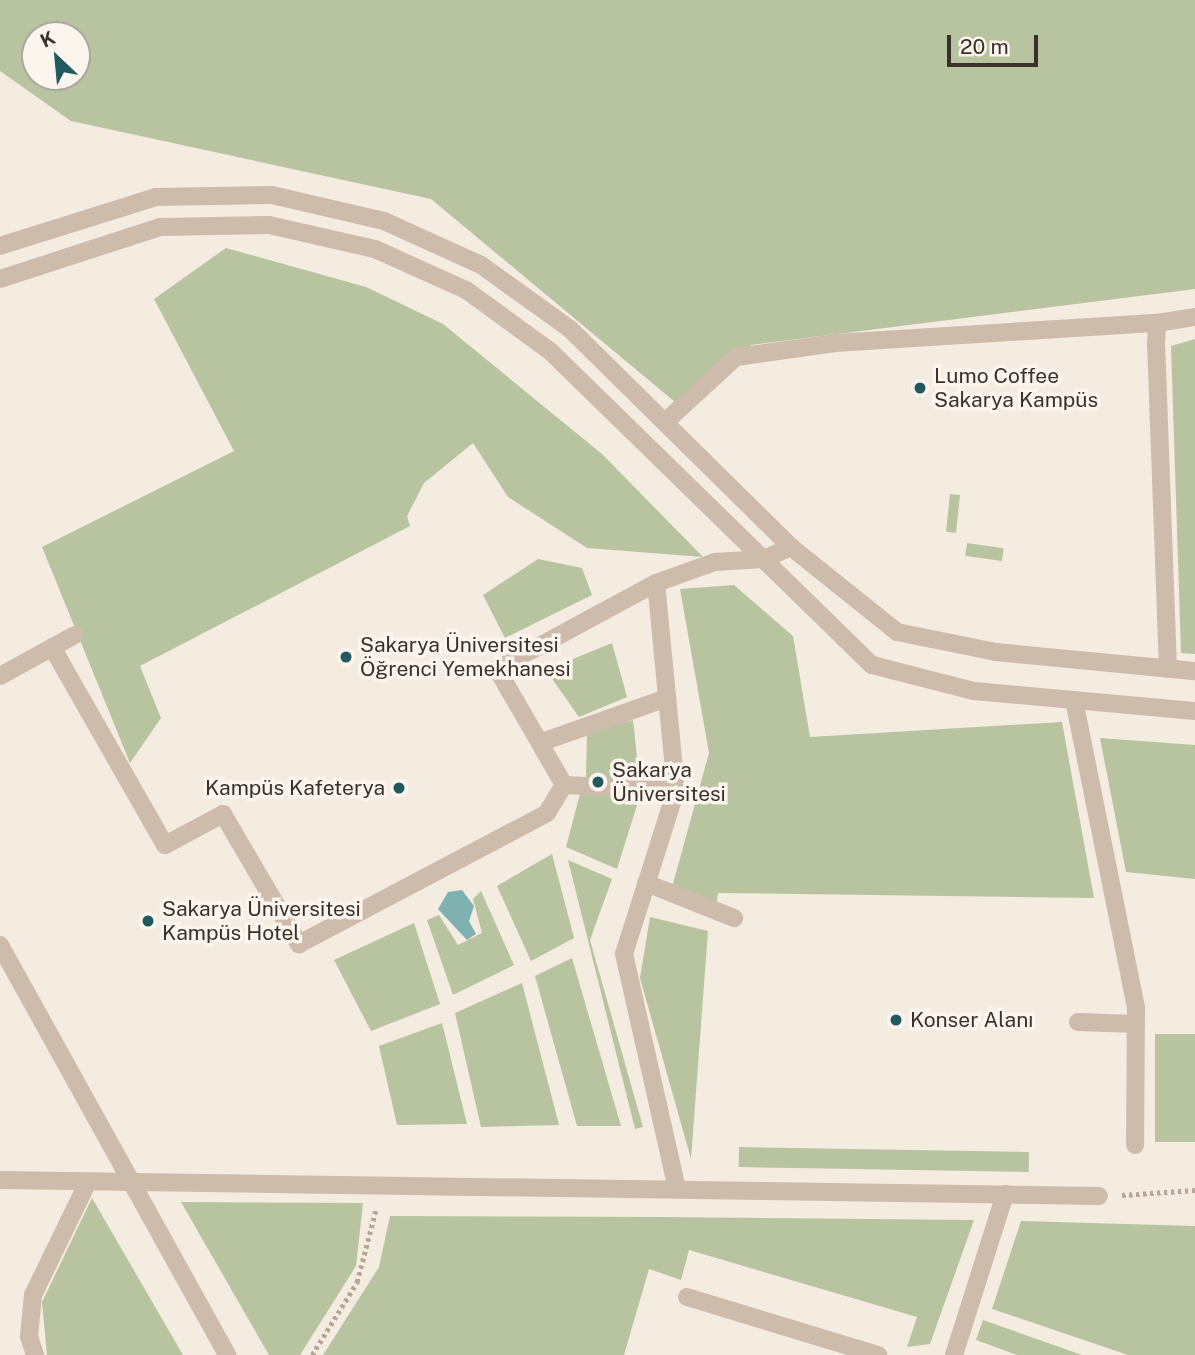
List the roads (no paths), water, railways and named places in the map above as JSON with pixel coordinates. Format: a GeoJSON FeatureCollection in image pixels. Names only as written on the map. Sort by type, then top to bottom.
{"type":"FeatureCollection","features":[{"type":"Feature","properties":{"kind":"street"},"geometry":{"type":"LineString","coordinates":[[0,246],[156,197],[272,195],[384,221],[481,265],[537,305],[665,422],[791,547],[897,632],[996,652],[1195,671]]}},
{"type":"Feature","properties":{"kind":"street"},"geometry":{"type":"LineString","coordinates":[[0,279],[160,227],[269,225],[375,249],[466,290],[550,351],[872,665],[974,691],[1195,711]]}},
{"type":"Feature","properties":{"kind":"street"},"geometry":{"type":"LineString","coordinates":[[665,422],[736,356],[835,343],[1157,323],[1195,317]]}},
{"type":"Feature","properties":{"kind":"street"},"geometry":{"type":"LineString","coordinates":[[1157,323],[1168,669]]}},
{"type":"Feature","properties":{"kind":"street"},"geometry":{"type":"LineString","coordinates":[[564,785],[542,742],[497,669],[656,583],[715,562],[764,559],[791,547]]}},
{"type":"Feature","properties":{"kind":"street"},"geometry":{"type":"LineString","coordinates":[[656,583],[676,790],[624,954],[677,1189]]}},
{"type":"Feature","properties":{"kind":"street"},"geometry":{"type":"LineString","coordinates":[[0,676],[75,635]]}},
{"type":"Feature","properties":{"kind":"street"},"geometry":{"type":"LineString","coordinates":[[52,647],[165,845],[223,814],[299,944],[547,813],[564,785]]}},
{"type":"Feature","properties":{"kind":"street"},"geometry":{"type":"LineString","coordinates":[[542,742],[667,698]]}},
{"type":"Feature","properties":{"kind":"street"},"geometry":{"type":"LineString","coordinates":[[1074,700],[1136,1024],[1135,1145]]}},
{"type":"Feature","properties":{"kind":"street"},"geometry":{"type":"LineString","coordinates":[[564,785],[676,790]]}},
{"type":"Feature","properties":{"kind":"street"},"geometry":{"type":"LineString","coordinates":[[646,883],[734,918]]}},
{"type":"Feature","properties":{"kind":"street"},"geometry":{"type":"LineString","coordinates":[[0,945],[129,1185],[227,1355]]}},
{"type":"Feature","properties":{"kind":"street"},"geometry":{"type":"LineString","coordinates":[[1078,1021],[1136,1024]]}},
{"type":"Feature","properties":{"kind":"street"},"geometry":{"type":"LineString","coordinates":[[0,1180],[129,1185],[677,1189],[1099,1196]]}},
{"type":"Feature","properties":{"kind":"street"},"geometry":{"type":"LineString","coordinates":[[35,1355],[29,1336],[33,1294],[87,1184]]}},
{"type":"Feature","properties":{"kind":"street"},"geometry":{"type":"LineString","coordinates":[[954,1355],[1005,1194]]}},
{"type":"Feature","properties":{"kind":"street"},"geometry":{"type":"LineString","coordinates":[[687,1297],[878,1355]]}},
{"type":"Feature","properties":{"kind":"water"},"geometry":{"type":"Polygon","coordinates":[[[462,890],[474,906],[469,921],[476,934],[467,940],[438,909],[448,892],[462,890]]]}},
{"type":"Feature","properties":{"kind":"place","name":"Lumo Coffee Sakarya Kampüs"},"geometry":{"type":"Point","coordinates":[920,388]}},
{"type":"Feature","properties":{"kind":"place","name":"Sakarya Üniversitesi Öğrenci Yemekhanesi"},"geometry":{"type":"Point","coordinates":[346,657]}},
{"type":"Feature","properties":{"kind":"place","name":"Sakarya Üniversitesi"},"geometry":{"type":"Point","coordinates":[598,782]}},
{"type":"Feature","properties":{"kind":"place","name":"Kampüs Kafeterya"},"geometry":{"type":"Point","coordinates":[399,788]}},
{"type":"Feature","properties":{"kind":"place","name":"Sakarya Üniversitesi Kampüs Hotel"},"geometry":{"type":"Point","coordinates":[148,921]}},
{"type":"Feature","properties":{"kind":"place","name":"Konser Alanı"},"geometry":{"type":"Point","coordinates":[896,1020]}}]}
